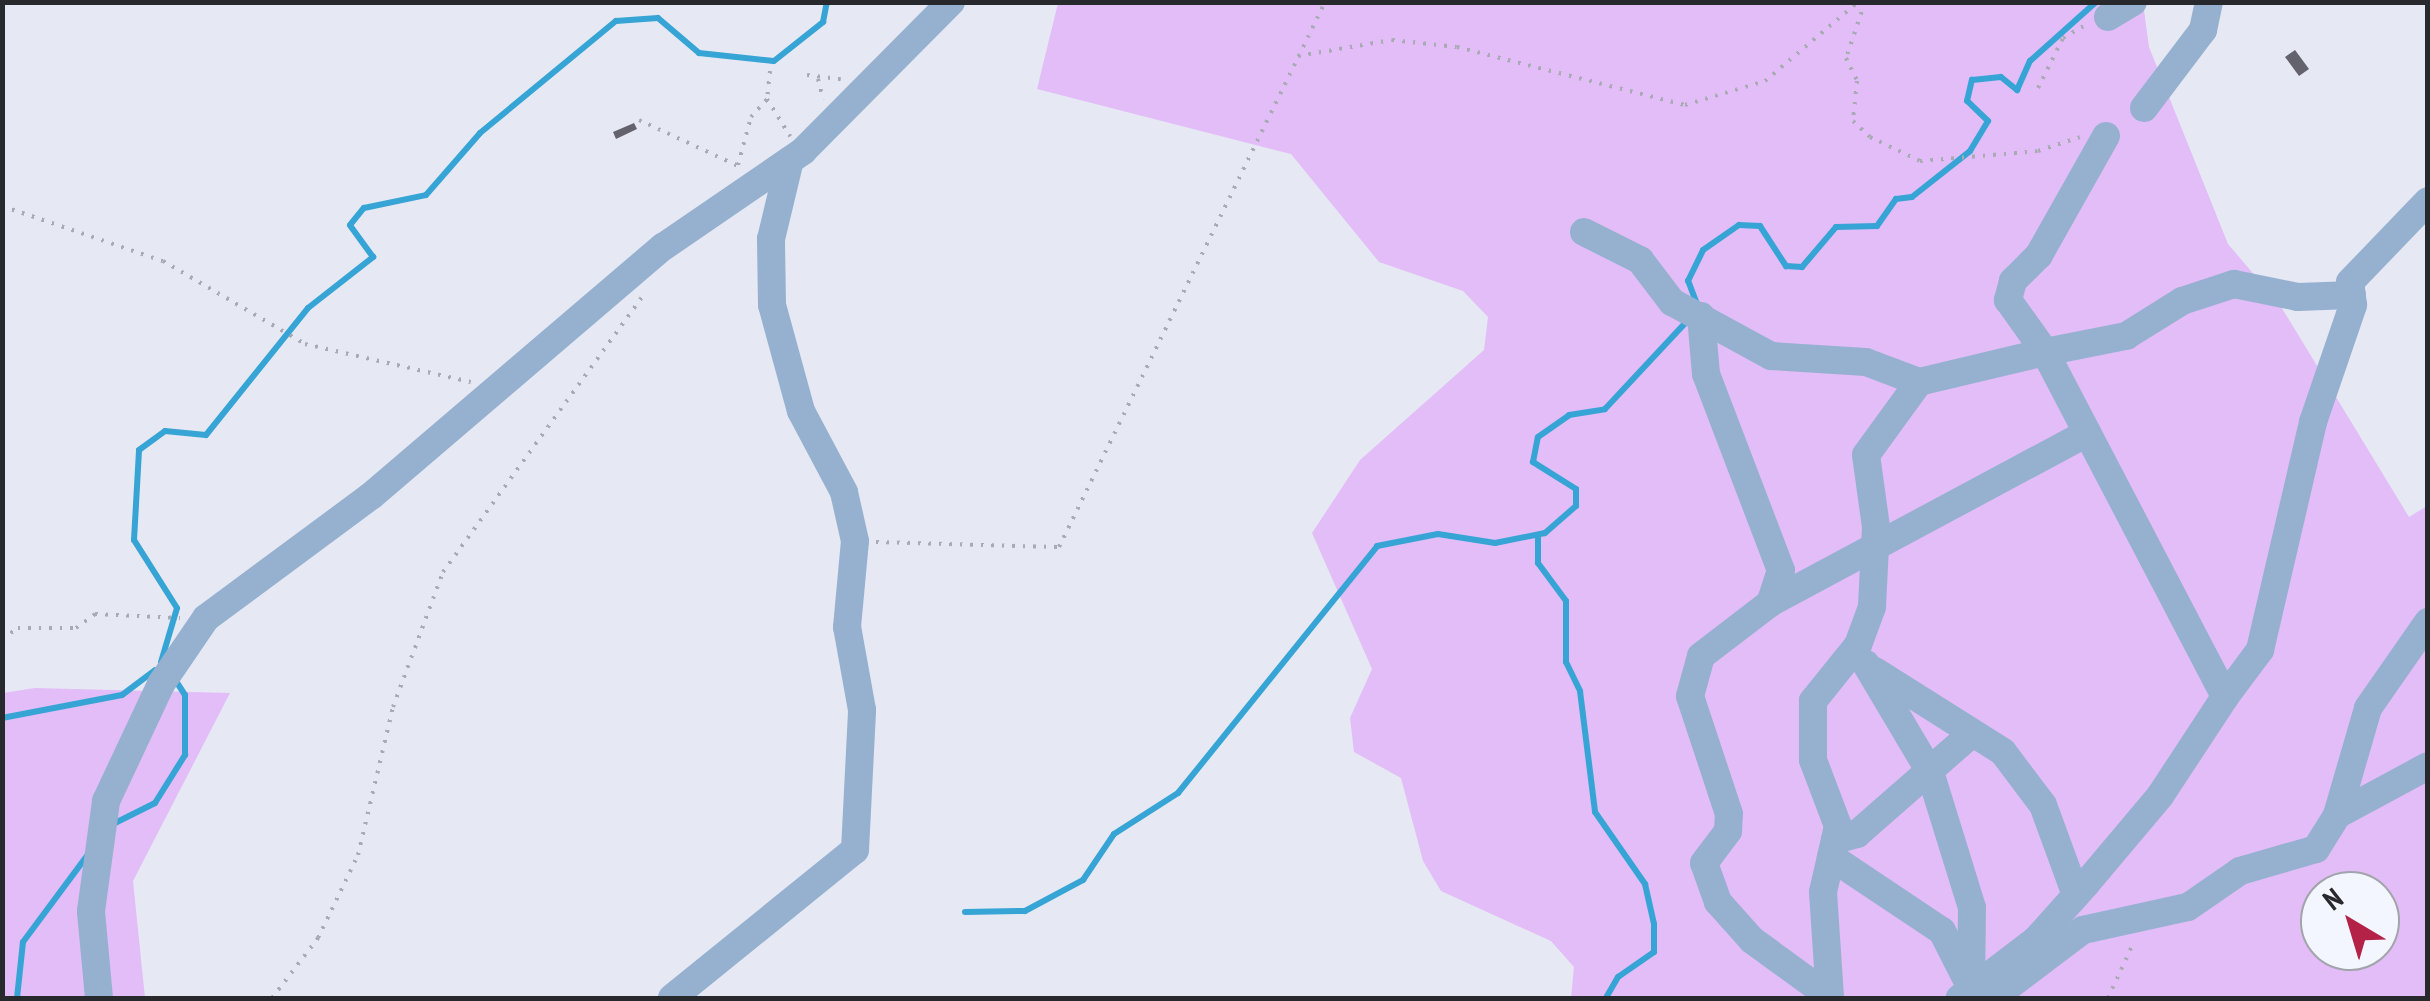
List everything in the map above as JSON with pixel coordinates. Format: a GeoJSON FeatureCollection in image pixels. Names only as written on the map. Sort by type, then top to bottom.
{"type":"FeatureCollection","features":[{"type":"Feature","properties":{"kind":"street"},"geometry":{"type":"LineString","coordinates":[[98,998],[91,911],[106,801],[160,684],[211,614],[716,210],[796,155],[951,2]]}},
{"type":"Feature","properties":{"kind":"street"},"geometry":{"type":"LineString","coordinates":[[2108,17],[2134,2]]}},
{"type":"Feature","properties":{"kind":"street"},"geometry":{"type":"LineString","coordinates":[[2144,108],[2203,30],[2208,2]]}},
{"type":"Feature","properties":{"kind":"street"},"geometry":{"type":"LineString","coordinates":[[2106,136],[2039,255],[2013,281],[2008,300],[2045,352],[2226,697]]}},
{"type":"Feature","properties":{"kind":"street"},"geometry":{"type":"LineString","coordinates":[[672,998],[855,850],[862,710],[847,627],[856,542],[844,492],[801,410],[772,305],[771,239],[796,155]]}},
{"type":"Feature","properties":{"kind":"street"},"geometry":{"type":"LineString","coordinates":[[1975,995],[2076,895],[2160,796],[2260,650],[2352,295],[2350,282],[2428,201]]}},
{"type":"Feature","properties":{"kind":"street"},"geometry":{"type":"LineString","coordinates":[[1584,232],[1640,260],[1672,302],[1771,356],[1866,362],[1920,382],[2126,336],[2182,300],[2234,284],[2298,298],[2352,295]]}},
{"type":"Feature","properties":{"kind":"street"},"geometry":{"type":"LineString","coordinates":[[1700,316],[1706,374],[1781,570],[1770,602]]}},
{"type":"Feature","properties":{"kind":"street"},"geometry":{"type":"LineString","coordinates":[[1830,997],[1823,892],[1833,849],[1813,760],[1813,701],[1859,658],[1872,607],[1866,455],[1920,382]]}},
{"type":"Feature","properties":{"kind":"street"},"geometry":{"type":"LineString","coordinates":[[1830,997],[1752,940],[1718,902],[1704,863],[1728,831],[1729,814],[1690,696],[1701,656],[1770,602],[2087,433]]}},
{"type":"Feature","properties":{"kind":"street"},"geometry":{"type":"LineString","coordinates":[[1975,995],[2083,930],[2143,922],[2240,872],[2316,849],[2337,815],[2368,708],[2428,622]]}},
{"type":"Feature","properties":{"kind":"street"},"geometry":{"type":"LineString","coordinates":[[1859,658],[1970,735],[2003,752],[2042,805],[2076,895]]}},
{"type":"Feature","properties":{"kind":"street"},"geometry":{"type":"LineString","coordinates":[[1859,658],[1930,772],[1972,908],[1975,995]]}},
{"type":"Feature","properties":{"kind":"street"},"geometry":{"type":"LineString","coordinates":[[1833,849],[1857,834],[1970,735]]}},
{"type":"Feature","properties":{"kind":"street"},"geometry":{"type":"LineString","coordinates":[[2337,815],[2428,766]]}},
{"type":"Feature","properties":{"kind":"street"},"geometry":{"type":"LineString","coordinates":[[1833,849],[1943,934],[1975,995]]}},
{"type":"Feature","properties":{"kind":"street"},"geometry":{"type":"LineString","coordinates":[[1943,934],[1972,935],[2020,952]]}},
{"type":"Feature","properties":{"kind":"path"},"geometry":{"type":"LineString","coordinates":[[856,542],[1059,546],[1325,2]]}},
{"type":"Feature","properties":{"kind":"path"},"geometry":{"type":"LineString","coordinates":[[1298,56],[1392,40],[1457,48],[1685,105],[1765,81],[1861,2]]}},
{"type":"Feature","properties":{"kind":"path"},"geometry":{"type":"LineString","coordinates":[[1861,2],[1846,58],[1857,80],[1853,120],[1870,137],[1920,161],[2106,136]]}},
{"type":"Feature","properties":{"kind":"path"},"geometry":{"type":"LineString","coordinates":[[2038,88],[2062,38],[2108,17]]}},
{"type":"Feature","properties":{"kind":"path"},"geometry":{"type":"LineString","coordinates":[[770,72],[767,99],[796,155]]}},
{"type":"Feature","properties":{"kind":"path"},"geometry":{"type":"LineString","coordinates":[[716,210],[738,166],[751,117],[767,99]]}},
{"type":"Feature","properties":{"kind":"path"},"geometry":{"type":"LineString","coordinates":[[638,120],[765,178]]}},
{"type":"Feature","properties":{"kind":"path"},"geometry":{"type":"LineString","coordinates":[[2,206],[163,261],[304,344],[497,388]]}},
{"type":"Feature","properties":{"kind":"path"},"geometry":{"type":"LineString","coordinates":[[272,998],[318,938],[358,855],[393,707],[443,572],[652,283]]}},
{"type":"Feature","properties":{"kind":"path"},"geometry":{"type":"LineString","coordinates":[[2,639],[18,628],[76,628],[95,614],[211,614]]}},
{"type":"Feature","properties":{"kind":"path"},"geometry":{"type":"LineString","coordinates":[[2108,998],[2143,922]]}},
{"type":"Feature","properties":{"kind":"shaded area"},"geometry":{"type":"Polygon","coordinates":[[[1058,3],[2143,3],[2149,47],[2228,244],[2280,305],[2409,517],[2427,506],[2427,998],[1571,998],[1574,967],[1551,941],[1441,891],[1423,861],[1401,778],[1354,752],[1350,718],[1372,669],[1312,533],[1360,460],[1484,350],[1488,317],[1463,291],[1379,262],[1291,154],[1037,89],[1058,3]]]}},
{"type":"Feature","properties":{"kind":"shaded area"},"geometry":{"type":"Polygon","coordinates":[[[35,688],[230,693],[133,881],[145,998],[3,998],[3,693],[35,688]]]}},
{"type":"Feature","properties":{"kind":"building"},"geometry":{"type":"Polygon","coordinates":[[[2295,50],[2309,69],[2299,76],[2285,57],[2295,50]]]}},
{"type":"Feature","properties":{"kind":"building"},"geometry":{"type":"Polygon","coordinates":[[[634,123],[637,129],[616,139],[613,132],[634,123]]]}},
{"type":"Feature","properties":{"kind":"waterway"},"geometry":{"type":"LineString","coordinates":[[161,662],[177,608],[134,540],[139,450],[165,431],[206,435],[308,308],[373,257],[350,225],[364,208],[426,195],[480,133],[616,21],[658,18],[699,53],[774,61],[823,22],[827,2]]}},
{"type":"Feature","properties":{"kind":"waterway"},"geometry":{"type":"LineString","coordinates":[[1697,304],[1688,281],[1703,250],[1739,225],[1760,226],[1786,266],[1802,267],[1836,227],[1877,226],[1896,199],[1912,197],[1970,151],[1988,121],[1967,101],[1972,80],[2001,77],[2017,90],[2030,61],[2096,2]]}},
{"type":"Feature","properties":{"kind":"waterway"},"geometry":{"type":"LineString","coordinates":[[965,912],[1025,911],[1083,880],[1114,834],[1178,793],[1377,546],[1438,534],[1495,543],[1545,533],[1576,506],[1576,489],[1533,462],[1538,437],[1569,415],[1605,409],[1690,318]]}},
{"type":"Feature","properties":{"kind":"waterway"},"geometry":{"type":"LineString","coordinates":[[1538,538],[1538,563],[1566,601],[1566,662],[1580,691],[1595,812],[1645,884],[1654,924],[1654,952],[1618,977],[1606,998]]}},
{"type":"Feature","properties":{"kind":"waterway"},"geometry":{"type":"LineString","coordinates":[[2,718],[122,695],[155,670]]}},
{"type":"Feature","properties":{"kind":"waterway"},"geometry":{"type":"LineString","coordinates":[[113,824],[155,803],[185,755],[185,695],[174,678]]}},
{"type":"Feature","properties":{"kind":"waterway"},"geometry":{"type":"LineString","coordinates":[[17,998],[23,942],[89,853]]}}]}
